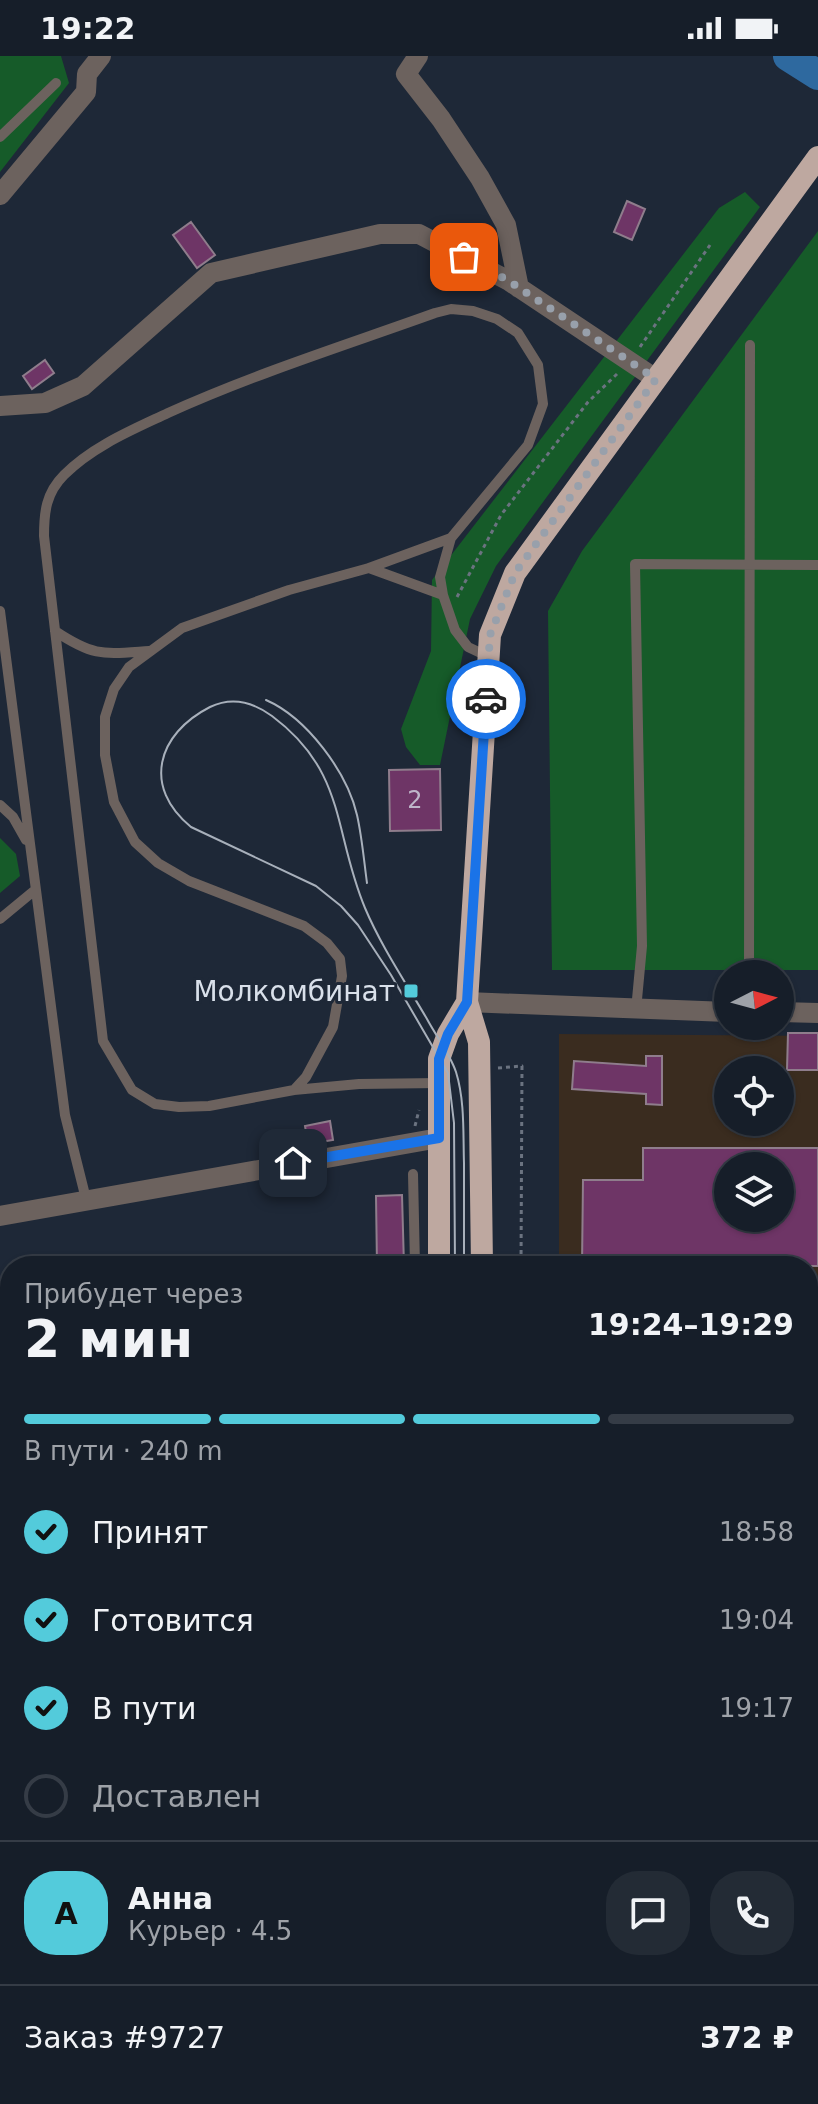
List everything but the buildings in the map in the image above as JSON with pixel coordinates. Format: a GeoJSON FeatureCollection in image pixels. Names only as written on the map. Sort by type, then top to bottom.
{"type":"FeatureCollection","features":[{"type":"Feature","properties":{"kind":"highway"},"geometry":{"type":"LineString","coordinates":[[482,1256],[479,1042],[467,1002],[490,635],[515,573],[818,157]]}},
{"type":"Feature","properties":{"kind":"highway"},"geometry":{"type":"LineString","coordinates":[[439,1256],[439,1059],[467,1002]]}},
{"type":"Feature","properties":{"kind":"street"},"geometry":{"type":"LineString","coordinates":[[0,195],[86,92],[85,65],[101,56]]}},
{"type":"Feature","properties":{"kind":"street"},"geometry":{"type":"LineString","coordinates":[[418,56],[406,74],[441,119],[480,178],[506,225],[519,288]]}},
{"type":"Feature","properties":{"kind":"street"},"geometry":{"type":"LineString","coordinates":[[0,406],[45,403],[83,386],[211,273],[380,234],[419,234],[519,288],[656,379]]}},
{"type":"Feature","properties":{"kind":"street"},"geometry":{"type":"LineString","coordinates":[[467,1002],[714,1012]]}},
{"type":"Feature","properties":{"kind":"street"},"geometry":{"type":"LineString","coordinates":[[794,1012],[818,1013]]}},
{"type":"Feature","properties":{"kind":"street"},"geometry":{"type":"LineString","coordinates":[[0,1216],[439,1138]]}},
{"type":"Feature","properties":{"kind":"lane"},"geometry":{"type":"LineString","coordinates":[[0,137],[56,83]]}},
{"type":"Feature","properties":{"kind":"lane"},"geometry":{"type":"LineString","coordinates":[[439,1083],[359,1084],[294,1090],[209,1106],[179,1107],[155,1104],[132,1090],[103,1041],[44,536],[44,508],[63,475],[94,451],[129,431],[204,397],[451,309],[473,311],[497,319],[518,333],[538,365],[543,404],[528,445],[451,538],[440,577],[455,630],[468,647],[488,656]]}},
{"type":"Feature","properties":{"kind":"lane"},"geometry":{"type":"LineString","coordinates":[[749,960],[750,345]]}},
{"type":"Feature","properties":{"kind":"lane"},"geometry":{"type":"LineString","coordinates":[[294,1090],[306,1077],[333,1027],[340,998],[340,959],[327,943],[304,926],[189,881],[158,863],[135,842],[114,802],[105,755],[105,717],[114,689],[129,667],[182,628],[289,590],[369,568],[451,538]]}},
{"type":"Feature","properties":{"kind":"lane"},"geometry":{"type":"LineString","coordinates":[[636,1010],[642,946],[635,564],[818,565]]}},
{"type":"Feature","properties":{"kind":"lane"},"geometry":{"type":"LineString","coordinates":[[369,568],[443,595]]}},
{"type":"Feature","properties":{"kind":"lane"},"geometry":{"type":"LineString","coordinates":[[0,611],[65,1115],[86,1199]]}},
{"type":"Feature","properties":{"kind":"lane"},"geometry":{"type":"LineString","coordinates":[[55,631],[76,645],[103,654],[151,650]]}},
{"type":"Feature","properties":{"kind":"lane"},"geometry":{"type":"LineString","coordinates":[[0,805],[13,817],[29,846]]}},
{"type":"Feature","properties":{"kind":"lane"},"geometry":{"type":"LineString","coordinates":[[0,919],[35,890]]}},
{"type":"Feature","properties":{"kind":"lane"},"geometry":{"type":"LineString","coordinates":[[413,1174],[415,1256]]}},
{"type":"Feature","properties":{"kind":"lane"},"geometry":{"type":"LineString","coordinates":[[415,1244],[439,1243]]}},
{"type":"Feature","properties":{"kind":"path"},"geometry":{"type":"LineString","coordinates":[[449,611],[501,515],[588,402],[630,362],[710,245]]}},
{"type":"Feature","properties":{"kind":"shaded area"},"geometry":{"type":"Polygon","coordinates":[[[559,1034],[714,1035],[714,1040],[794,1040],[794,1036],[818,1036],[818,1256],[559,1256],[559,1034]]]}},
{"type":"Feature","properties":{"kind":"green space"},"geometry":{"type":"Polygon","coordinates":[[[0,56],[61,56],[69,83],[0,172],[0,56]]]}},
{"type":"Feature","properties":{"kind":"green space"},"geometry":{"type":"Polygon","coordinates":[[[745,192],[760,207],[496,566],[470,619],[440,765],[420,765],[406,747],[401,729],[431,651],[432,580],[719,208],[745,192]]]}},
{"type":"Feature","properties":{"kind":"green space"},"geometry":{"type":"Polygon","coordinates":[[[818,231],[818,970],[794,970],[794,960],[714,960],[714,970],[552,970],[548,611],[582,551],[818,231]]]}},
{"type":"Feature","properties":{"kind":"green space"},"geometry":{"type":"Polygon","coordinates":[[[0,838],[16,854],[20,876],[0,893],[0,838]]]}},
{"type":"Feature","properties":{"kind":"waterway"},"geometry":{"type":"LineString","coordinates":[[788,56],[818,75]]}},
{"type":"Feature","properties":{"kind":"tram line"},"geometry":{"type":"LineString","coordinates":[[266,700],[296,720],[335,764],[357,815],[367,883]]}},
{"type":"Feature","properties":{"kind":"tram line"},"geometry":{"type":"LineString","coordinates":[[455,1256],[454,1123],[448,1073],[391,975],[358,925],[341,906],[316,886],[191,827],[166,795],[162,762],[168,746],[192,718],[210,707],[235,701],[265,711],[296,737],[314,759],[326,781],[355,880],[371,922],[456,1072],[463,1118],[464,1256]]}},
{"type":"Feature","properties":{"kind":"way so far"},"geometry":{"type":"LineString","coordinates":[[464,257],[509,281],[656,379],[515,573],[490,635],[486,699]]}},
{"type":"Feature","properties":{"kind":"place","name":"Молкомбинат"},"geometry":{"type":"Point","coordinates":[411,991]}},
{"type":"Feature","properties":{"kind":"route"},"geometry":{"type":"LineString","coordinates":[[293,1163],[439,1138],[439,1059],[448,1034],[467,1002],[486,699]]}}]}
